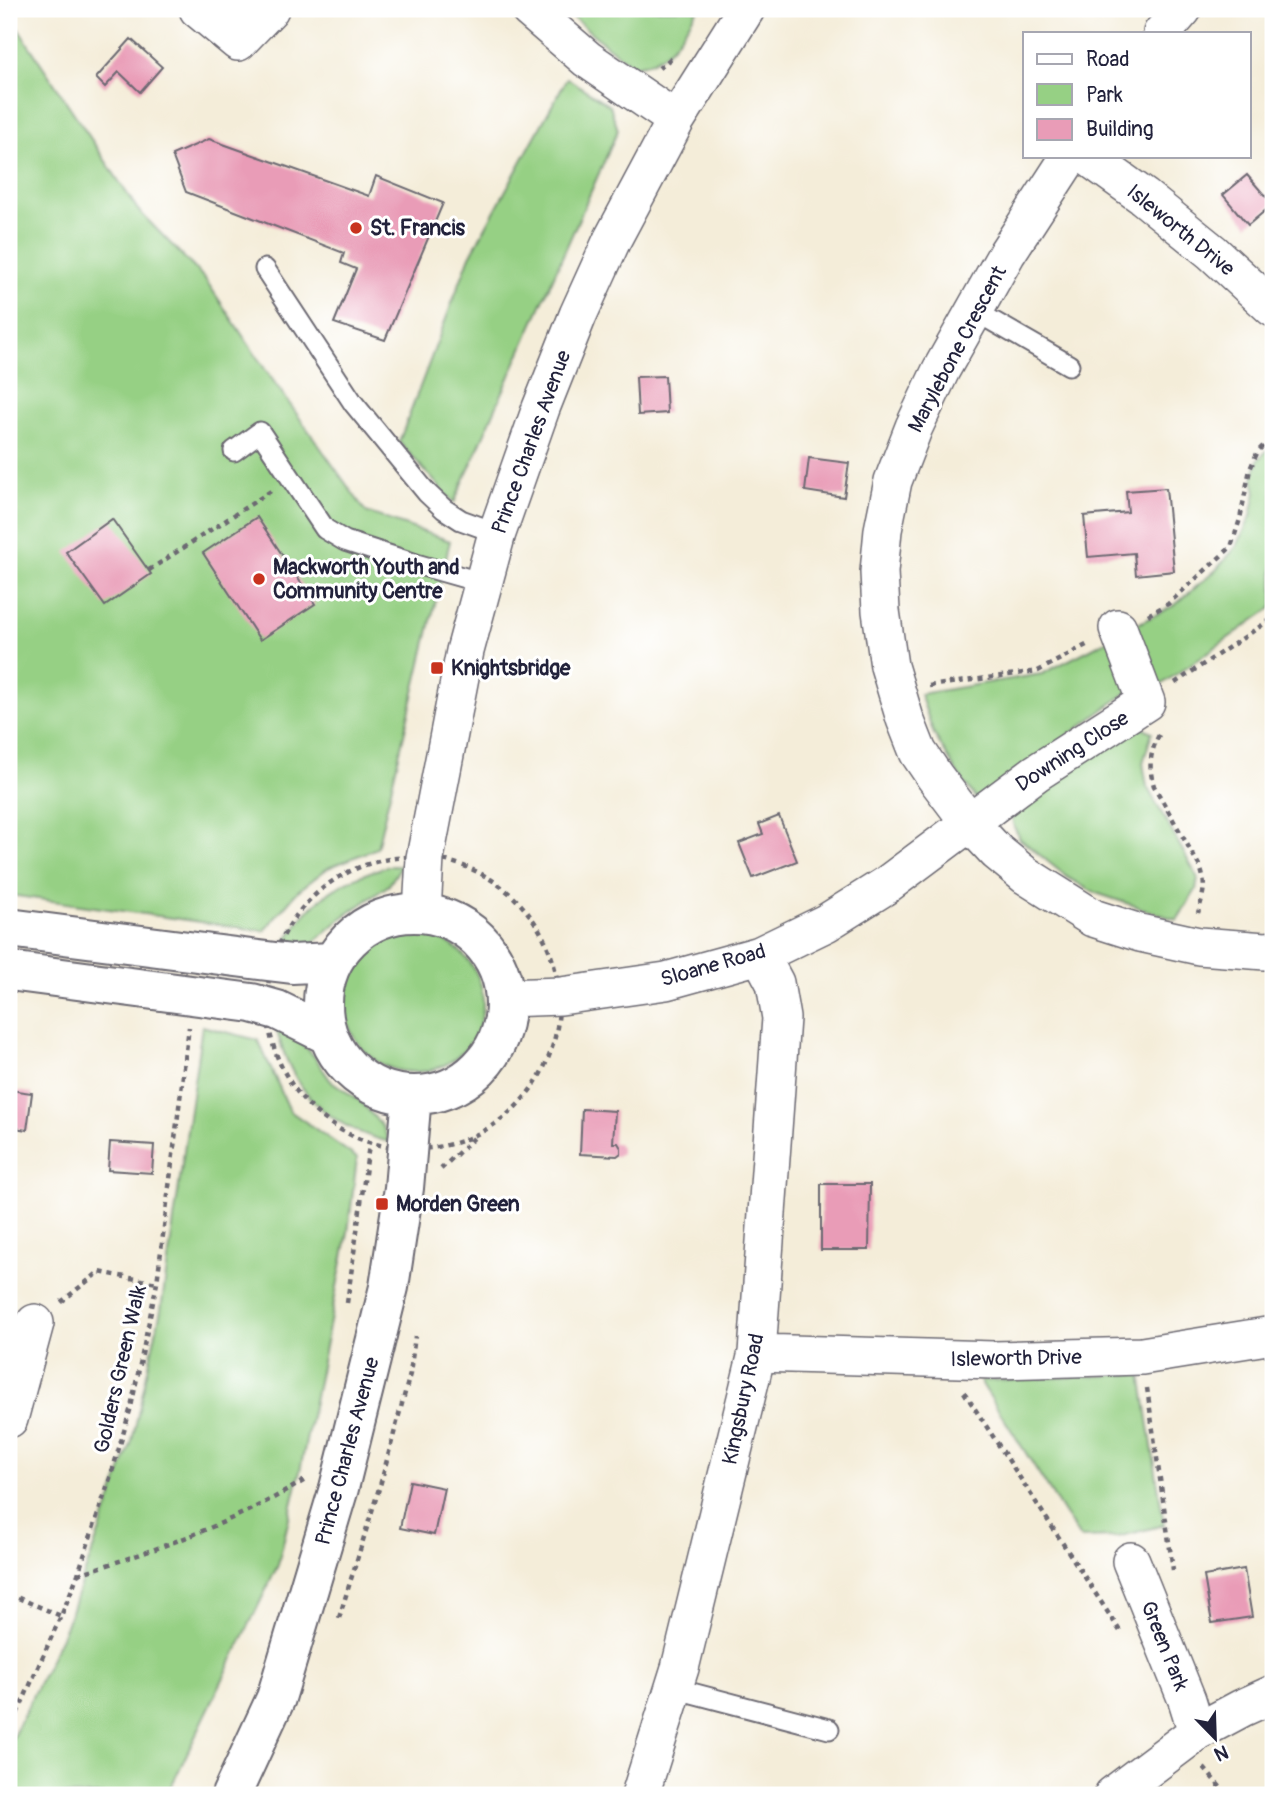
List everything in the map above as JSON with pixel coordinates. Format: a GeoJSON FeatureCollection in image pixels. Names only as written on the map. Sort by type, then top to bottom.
{"type":"FeatureCollection","features":[{"type":"Feature","properties":{"kind":"street"},"geometry":{"type":"LineString","coordinates":[[198,9],[238,42],[270,9]]}},
{"type":"Feature","properties":{"kind":"street"},"geometry":{"type":"LineString","coordinates":[[529,9],[587,59],[676,120]]}},
{"type":"Feature","properties":{"kind":"street","name":"Prince Charles Avenue"},"geometry":{"type":"LineString","coordinates":[[422,912],[425,858],[465,651],[497,533],[541,408],[578,315],[612,240],[676,120],[746,9]]}},
{"type":"Feature","properties":{"kind":"street"},"geometry":{"type":"LineString","coordinates":[[1163,32],[1183,9]]}},
{"type":"Feature","properties":{"kind":"street","name":"Marylebone Crescent"},"geometry":{"type":"LineString","coordinates":[[1069,158],[1007,253],[941,370],[914,427],[893,481],[883,530],[879,572],[881,611],[889,666],[918,752],[934,777],[969,822],[997,852],[1025,875],[1093,918],[1140,933],[1191,944],[1273,950]]}},
{"type":"Feature","properties":{"kind":"street","name":"Isleworth Drive"},"geometry":{"type":"LineString","coordinates":[[1090,158],[1144,197],[1212,252],[1273,308]]}},
{"type":"Feature","properties":{"kind":"street","name":"Downing Close"},"geometry":{"type":"LineString","coordinates":[[969,822],[1036,773],[1146,702],[1118,628]]}},
{"type":"Feature","properties":{"kind":"street","name":"Sloane Road"},"geometry":{"type":"LineString","coordinates":[[505,998],[561,996],[666,981],[760,955],[825,923],[885,886],[969,822]]}},
{"type":"Feature","properties":{"kind":"street"},"geometry":{"type":"LineString","coordinates":[[422,912],[453,921],[467,929],[490,953],[503,982],[505,998],[502,1028],[489,1055],[480,1067],[456,1085],[427,1094],[394,1093],[360,1078],[341,1059],[328,1035],[323,1017],[322,999],[331,962],[347,940],[369,924],[395,914],[422,912]]}},
{"type":"Feature","properties":{"kind":"street"},"geometry":{"type":"LineString","coordinates":[[9,928],[292,964],[331,962]]}},
{"type":"Feature","properties":{"kind":"street","name":"Kingsbury Road"},"geometry":{"type":"LineString","coordinates":[[640,1795],[683,1655],[757,1353],[781,1018],[775,983],[760,955]]}},
{"type":"Feature","properties":{"kind":"street"},"geometry":{"type":"LineString","coordinates":[[9,971],[252,1003],[277,1010],[328,1035]]}},
{"type":"Feature","properties":{"kind":"street","name":"Prince Charles Avenue"},"geometry":{"type":"LineString","coordinates":[[231,1795],[276,1698],[340,1488],[389,1287],[404,1188],[412,1095]]}},
{"type":"Feature","properties":{"kind":"street"},"geometry":{"type":"LineString","coordinates":[[9,1419],[36,1322]]}},
{"type":"Feature","properties":{"kind":"street","name":"Isleworth Drive"},"geometry":{"type":"LineString","coordinates":[[757,1353],[994,1360],[1142,1356],[1273,1335]]}},
{"type":"Feature","properties":{"kind":"street","name":"Green Park"},"geometry":{"type":"LineString","coordinates":[[1131,1561],[1197,1732]]}},
{"type":"Feature","properties":{"kind":"street"},"geometry":{"type":"LineString","coordinates":[[1112,1795],[1197,1732],[1273,1694]]}},
{"type":"Feature","properties":{"kind":"lane"},"geometry":{"type":"LineString","coordinates":[[265,269],[354,404],[427,493],[461,520],[497,533]]}},
{"type":"Feature","properties":{"kind":"lane"},"geometry":{"type":"LineString","coordinates":[[975,311],[1069,365]]}},
{"type":"Feature","properties":{"kind":"lane"},"geometry":{"type":"LineString","coordinates":[[233,452],[260,432],[326,529],[345,541],[483,583]]}},
{"type":"Feature","properties":{"kind":"lane"},"geometry":{"type":"LineString","coordinates":[[673,1688],[829,1729]]}},
{"type":"Feature","properties":{"kind":"path"},"geometry":{"type":"LineString","coordinates":[[624,84],[663,66],[679,51]]}},
{"type":"Feature","properties":{"kind":"path"},"geometry":{"type":"LineString","coordinates":[[149,570],[291,478]]}},
{"type":"Feature","properties":{"kind":"path"},"geometry":{"type":"LineString","coordinates":[[1191,944],[1204,893],[1204,878],[1150,775],[1149,761],[1161,730],[1146,702],[1273,618]]}},
{"type":"Feature","properties":{"kind":"path"},"geometry":{"type":"LineString","coordinates":[[425,858],[464,865],[498,884],[528,909],[544,932],[554,957],[561,996],[559,1028],[534,1084],[507,1115],[479,1134],[445,1148],[407,1150],[369,1145],[320,1116],[289,1080],[270,1029],[269,1007],[274,962],[278,939],[289,920],[306,900],[331,880],[360,866],[387,860],[425,858]]}},
{"type":"Feature","properties":{"kind":"path","name":"Golders Green Walk"},"geometry":{"type":"LineString","coordinates":[[9,1732],[78,1574],[131,1407],[157,1283],[188,1038],[191,994]]}},
{"type":"Feature","properties":{"kind":"path"},"geometry":{"type":"LineString","coordinates":[[346,1304],[369,1145]]}},
{"type":"Feature","properties":{"kind":"path"},"geometry":{"type":"LineString","coordinates":[[36,1322],[99,1272],[157,1283]]}},
{"type":"Feature","properties":{"kind":"path"},"geometry":{"type":"LineString","coordinates":[[1142,1356],[1173,1572]]}},
{"type":"Feature","properties":{"kind":"path"},"geometry":{"type":"LineString","coordinates":[[942,1359],[1125,1637]]}},
{"type":"Feature","properties":{"kind":"path"},"geometry":{"type":"LineString","coordinates":[[78,1574],[205,1530],[312,1476],[309,1488]]}},
{"type":"Feature","properties":{"kind":"path"},"geometry":{"type":"LineString","coordinates":[[9,1594],[61,1616]]}},
{"type":"Feature","properties":{"kind":"green space"},"geometry":{"type":"Polygon","coordinates":[[[563,9],[698,9],[665,54],[656,60],[633,66],[563,9]]]}},
{"type":"Feature","properties":{"kind":"green space"},"geometry":{"type":"Polygon","coordinates":[[[9,15],[138,210],[205,279],[366,512],[450,541],[377,848],[328,868],[298,891],[264,931],[9,895],[9,15]]]}},
{"type":"Feature","properties":{"kind":"green space"},"geometry":{"type":"Polygon","coordinates":[[[567,78],[610,106],[618,130],[454,503],[399,442],[470,256],[567,78]]]}},
{"type":"Feature","properties":{"kind":"green space"},"geometry":{"type":"Polygon","coordinates":[[[1273,444],[1273,607],[1152,691],[1128,629],[1175,605],[1216,570],[1237,546],[1251,516],[1256,492],[1253,479],[1258,460],[1273,444]]]}},
{"type":"Feature","properties":{"kind":"green space"},"geometry":{"type":"Polygon","coordinates":[[[1110,639],[1129,691],[978,801],[934,734],[920,694],[1042,674],[1110,639]]]}},
{"type":"Feature","properties":{"kind":"green space"},"geometry":{"type":"Polygon","coordinates":[[[1140,726],[1152,732],[1143,763],[1147,787],[1198,878],[1196,890],[1177,920],[1093,892],[1067,877],[1020,839],[1011,815],[1018,804],[1140,726]]]}},
{"type":"Feature","properties":{"kind":"green space"},"geometry":{"type":"Polygon","coordinates":[[[389,866],[401,866],[389,885],[343,917],[314,942],[299,950],[284,950],[286,941],[296,926],[325,895],[362,875],[389,866]]]}},
{"type":"Feature","properties":{"kind":"green space"},"geometry":{"type":"Polygon","coordinates":[[[414,934],[440,939],[463,954],[478,977],[483,1003],[478,1029],[463,1052],[440,1067],[414,1072],[388,1067],[365,1052],[350,1029],[345,1003],[350,977],[365,954],[388,939],[414,934]]]}},
{"type":"Feature","properties":{"kind":"green space"},"geometry":{"type":"Polygon","coordinates":[[[202,1026],[258,1040],[290,1111],[357,1158],[348,1232],[300,1471],[278,1565],[167,1795],[9,1795],[9,1745],[65,1628],[132,1441],[161,1310],[202,1026]]]}},
{"type":"Feature","properties":{"kind":"green space"},"geometry":{"type":"Polygon","coordinates":[[[276,1027],[296,1037],[314,1056],[330,1080],[361,1102],[383,1127],[389,1142],[347,1126],[314,1102],[291,1069],[276,1027]]]}},
{"type":"Feature","properties":{"kind":"green space"},"geometry":{"type":"Polygon","coordinates":[[[1141,1374],[1164,1525],[1118,1537],[1080,1538],[980,1381],[1141,1374]]]}},
{"type":"Feature","properties":{"kind":"building"},"geometry":{"type":"Polygon","coordinates":[[[131,39],[162,67],[140,92],[119,72],[105,87],[96,78],[131,39]]]}},
{"type":"Feature","properties":{"kind":"building","name":"St. Francis"},"geometry":{"type":"Polygon","coordinates":[[[209,139],[369,196],[376,176],[443,203],[385,340],[334,323],[356,269],[341,263],[344,253],[186,192],[172,155],[209,139]]]}},
{"type":"Feature","properties":{"kind":"building"},"geometry":{"type":"Polygon","coordinates":[[[1247,175],[1266,197],[1273,190],[1273,204],[1248,225],[1223,195],[1247,175]]]}},
{"type":"Feature","properties":{"kind":"building"},"geometry":{"type":"Polygon","coordinates":[[[665,376],[667,413],[638,415],[636,377],[665,376]]]}},
{"type":"Feature","properties":{"kind":"building"},"geometry":{"type":"Polygon","coordinates":[[[809,458],[849,463],[844,497],[805,491],[809,458]]]}},
{"type":"Feature","properties":{"kind":"building"},"geometry":{"type":"Polygon","coordinates":[[[1166,488],[1174,571],[1136,575],[1134,553],[1088,557],[1084,516],[1128,512],[1126,491],[1166,488]]]}},
{"type":"Feature","properties":{"kind":"building","name":"Mackworth Youth and Community Centre"},"geometry":{"type":"Polygon","coordinates":[[[257,517],[315,604],[260,640],[203,553],[257,517]]]}},
{"type":"Feature","properties":{"kind":"building"},"geometry":{"type":"Polygon","coordinates":[[[112,519],[151,574],[105,606],[66,552],[112,519]]]}},
{"type":"Feature","properties":{"kind":"building"},"geometry":{"type":"Polygon","coordinates":[[[779,816],[797,861],[753,878],[739,843],[763,834],[759,824],[779,816]]]}},
{"type":"Feature","properties":{"kind":"building"},"geometry":{"type":"Polygon","coordinates":[[[9,1090],[32,1093],[27,1130],[9,1127],[9,1090]]]}},
{"type":"Feature","properties":{"kind":"building"},"geometry":{"type":"Polygon","coordinates":[[[582,1109],[615,1111],[613,1143],[618,1143],[621,1153],[617,1156],[580,1154],[582,1109]]]}},
{"type":"Feature","properties":{"kind":"building"},"geometry":{"type":"Polygon","coordinates":[[[110,1142],[154,1145],[152,1173],[108,1170],[110,1142]]]}},
{"type":"Feature","properties":{"kind":"building"},"geometry":{"type":"Polygon","coordinates":[[[821,1184],[870,1184],[869,1250],[821,1250],[821,1184]]]}},
{"type":"Feature","properties":{"kind":"building"},"geometry":{"type":"Polygon","coordinates":[[[410,1481],[444,1488],[434,1535],[400,1528],[410,1481]]]}},
{"type":"Feature","properties":{"kind":"building"},"geometry":{"type":"Polygon","coordinates":[[[1244,1569],[1252,1617],[1212,1623],[1204,1576],[1244,1569]]]}},
{"type":"Feature","properties":{"kind":"place","name":"St. Francis"},"geometry":{"type":"Point","coordinates":[356,228]}},
{"type":"Feature","properties":{"kind":"place","name":"Mackworth Youth and Community Centre"},"geometry":{"type":"Point","coordinates":[259,579]}},
{"type":"Feature","properties":{"kind":"place","name":"Knightsbridge"},"geometry":{"type":"Point","coordinates":[437,668]}},
{"type":"Feature","properties":{"kind":"place","name":"Morden Green"},"geometry":{"type":"Point","coordinates":[382,1204]}}]}
